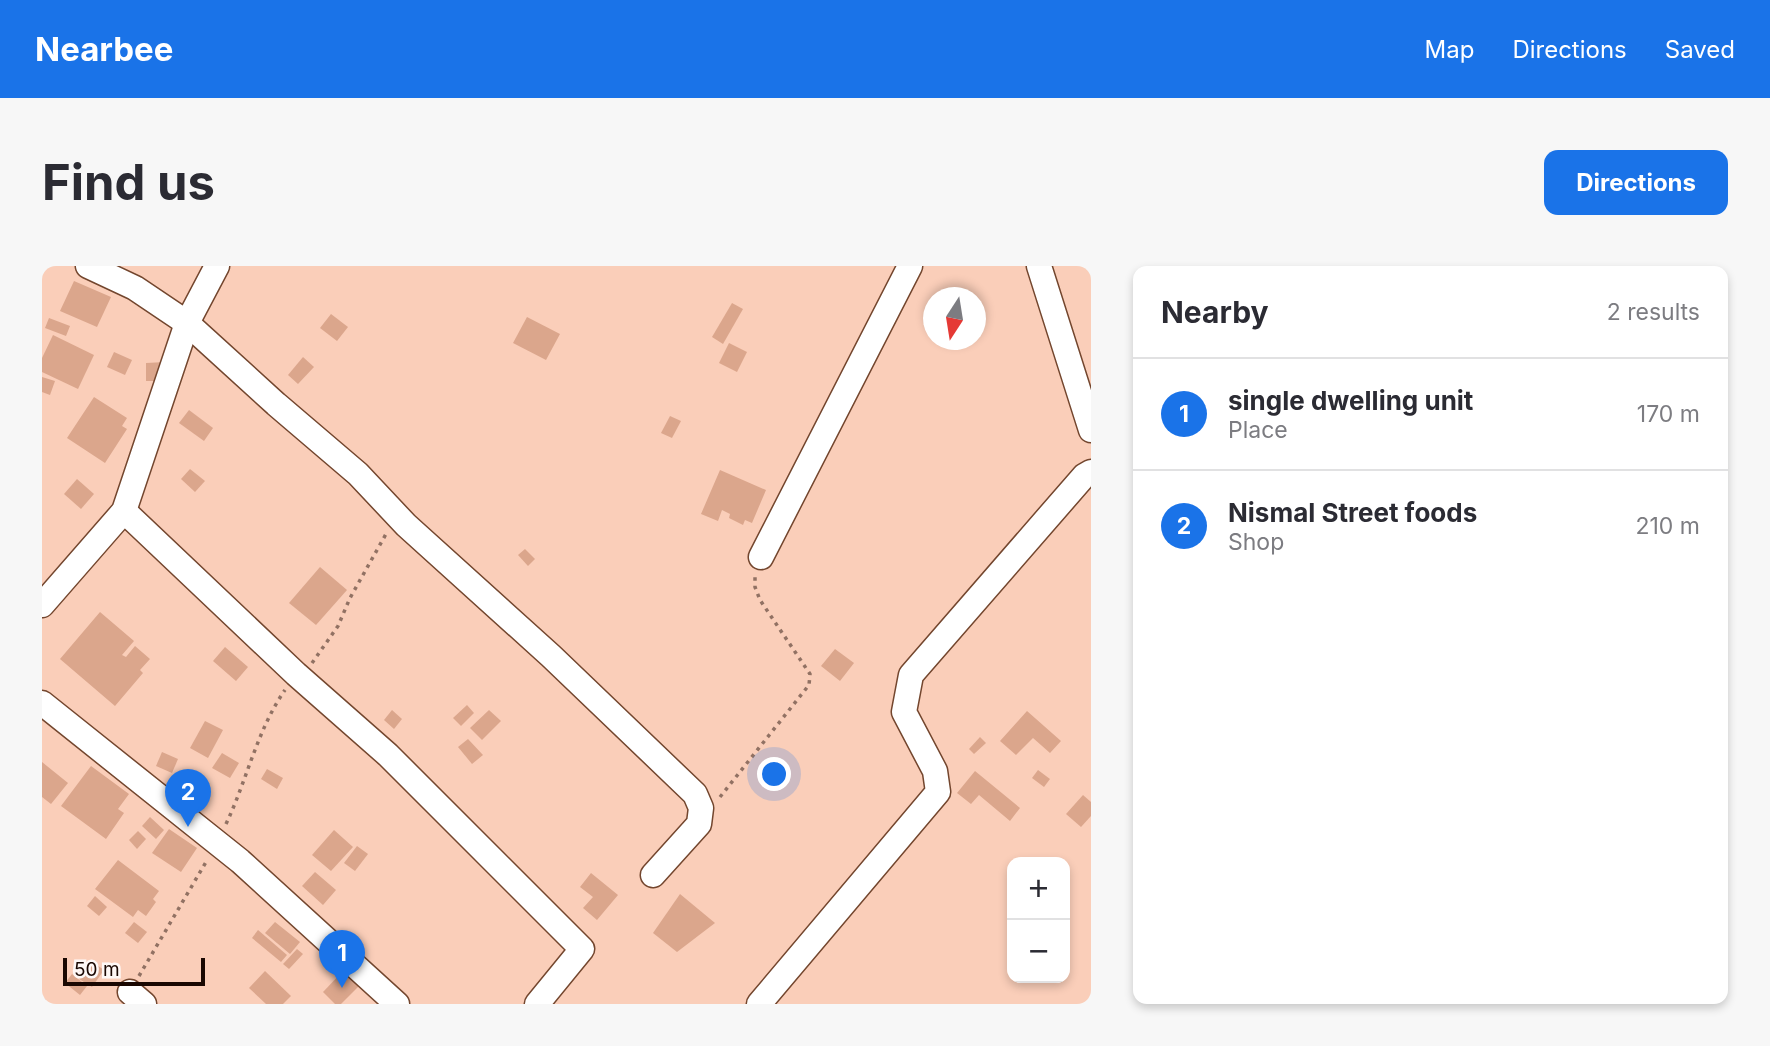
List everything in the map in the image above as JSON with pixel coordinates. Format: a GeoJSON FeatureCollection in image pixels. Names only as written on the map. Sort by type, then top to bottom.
{"type":"FeatureCollection","features":[{"type":"Feature","properties":{"kind":"street"},"geometry":{"type":"LineString","coordinates":[[88,266],[135,288],[187,323],[276,404],[350,466],[397,515],[695,794],[701,808],[699,824],[653,875]]}},
{"type":"Feature","properties":{"kind":"street"},"geometry":{"type":"LineString","coordinates":[[42,605],[124,510],[187,323],[217,266]]}},
{"type":"Feature","properties":{"kind":"street"},"geometry":{"type":"LineString","coordinates":[[761,557],[910,266]]}},
{"type":"Feature","properties":{"kind":"street"},"geometry":{"type":"LineString","coordinates":[[1040,266],[1091,430]]}},
{"type":"Feature","properties":{"kind":"street"},"geometry":{"type":"LineString","coordinates":[[759,1004],[937,792],[935,771],[904,712],[911,675],[1084,476],[1091,472]]}},
{"type":"Feature","properties":{"kind":"street"},"geometry":{"type":"LineString","coordinates":[[124,510],[296,674],[388,755],[582,949],[537,1004]]}},
{"type":"Feature","properties":{"kind":"street"},"geometry":{"type":"LineString","coordinates":[[42,703],[217,842],[397,1004]]}},
{"type":"Feature","properties":{"kind":"path"},"geometry":{"type":"LineString","coordinates":[[137,998],[240,794],[273,708],[296,674],[313,662],[338,626],[350,598],[397,515]]}},
{"type":"Feature","properties":{"kind":"path"},"geometry":{"type":"LineString","coordinates":[[699,824],[811,679],[760,600],[755,587],[761,557]]}},
{"type":"Feature","properties":{"kind":"path"},"geometry":{"type":"LineString","coordinates":[[42,999],[48,1004]]}},
{"type":"Feature","properties":{"kind":"building"},"geometry":{"type":"Polygon","coordinates":[[[74,281],[111,297],[97,327],[60,311],[74,281]]]}},
{"type":"Feature","properties":{"kind":"building"},"geometry":{"type":"Polygon","coordinates":[[[732,303],[743,309],[723,344],[712,337],[732,303]]]}},
{"type":"Feature","properties":{"kind":"building"},"geometry":{"type":"Polygon","coordinates":[[[331,314],[348,327],[337,341],[320,328],[331,314]]]}},
{"type":"Feature","properties":{"kind":"building"},"geometry":{"type":"Polygon","coordinates":[[[527,317],[560,334],[546,360],[513,343],[527,317]]]}},
{"type":"Feature","properties":{"kind":"building"},"geometry":{"type":"Polygon","coordinates":[[[49,318],[70,326],[66,336],[45,328],[49,318]]]}},
{"type":"Feature","properties":{"kind":"building"},"geometry":{"type":"Polygon","coordinates":[[[53,335],[94,355],[78,389],[42,372],[42,358],[53,335]]]}},
{"type":"Feature","properties":{"kind":"building"},"geometry":{"type":"Polygon","coordinates":[[[729,343],[747,352],[737,372],[719,363],[729,343]]]}},
{"type":"Feature","properties":{"kind":"building"},"geometry":{"type":"Polygon","coordinates":[[[114,352],[132,360],[125,375],[107,367],[114,352]]]}},
{"type":"Feature","properties":{"kind":"building"},"geometry":{"type":"Polygon","coordinates":[[[303,357],[314,367],[298,384],[288,375],[303,357]]]}},
{"type":"Feature","properties":{"kind":"building"},"geometry":{"type":"Polygon","coordinates":[[[165,362],[165,381],[146,381],[146,363],[165,362]]]}},
{"type":"Feature","properties":{"kind":"building"},"geometry":{"type":"Polygon","coordinates":[[[42,377],[55,381],[50,395],[42,392],[42,377]]]}},
{"type":"Feature","properties":{"kind":"building"},"geometry":{"type":"Polygon","coordinates":[[[94,397],[127,418],[122,426],[127,429],[105,463],[67,438],[94,397]]]}},
{"type":"Feature","properties":{"kind":"building"},"geometry":{"type":"Polygon","coordinates":[[[189,410],[213,428],[204,441],[179,423],[189,410]]]}},
{"type":"Feature","properties":{"kind":"building"},"geometry":{"type":"Polygon","coordinates":[[[670,416],[681,421],[672,438],[661,433],[670,416]]]}},
{"type":"Feature","properties":{"kind":"building"},"geometry":{"type":"Polygon","coordinates":[[[190,469],[205,481],[195,492],[181,479],[190,469]]]}},
{"type":"Feature","properties":{"kind":"building"},"geometry":{"type":"Polygon","coordinates":[[[720,470],[766,490],[752,523],[745,520],[743,525],[729,518],[730,514],[722,510],[718,521],[701,514],[720,470]]]}},
{"type":"Feature","properties":{"kind":"building"},"geometry":{"type":"Polygon","coordinates":[[[77,479],[94,494],[81,509],[64,494],[77,479]]]}},
{"type":"Feature","properties":{"kind":"building"},"geometry":{"type":"Polygon","coordinates":[[[525,549],[535,559],[528,566],[518,555],[525,549]]]}},
{"type":"Feature","properties":{"kind":"building"},"geometry":{"type":"Polygon","coordinates":[[[320,567],[347,590],[316,625],[289,603],[320,567]]]}},
{"type":"Feature","properties":{"kind":"building"},"geometry":{"type":"Polygon","coordinates":[[[100,612],[134,641],[122,655],[126,657],[135,646],[150,659],[140,670],[143,673],[115,706],[60,659],[100,612]]]}},
{"type":"Feature","properties":{"kind":"building"},"geometry":{"type":"Polygon","coordinates":[[[225,647],[248,667],[236,681],[213,661],[225,647]]]}},
{"type":"Feature","properties":{"kind":"building"},"geometry":{"type":"Polygon","coordinates":[[[835,649],[854,663],[840,681],[821,666],[835,649]]]}},
{"type":"Feature","properties":{"kind":"building"},"geometry":{"type":"Polygon","coordinates":[[[467,705],[474,713],[461,726],[453,718],[467,705]]]}},
{"type":"Feature","properties":{"kind":"building"},"geometry":{"type":"Polygon","coordinates":[[[392,710],[402,719],[394,729],[384,720],[392,710]]]}},
{"type":"Feature","properties":{"kind":"building"},"geometry":{"type":"Polygon","coordinates":[[[489,710],[501,721],[482,740],[470,728],[489,710]]]}},
{"type":"Feature","properties":{"kind":"building"},"geometry":{"type":"Polygon","coordinates":[[[1027,711],[1061,741],[1050,753],[1033,738],[1016,755],[1000,741],[1027,711]]]}},
{"type":"Feature","properties":{"kind":"building"},"geometry":{"type":"Polygon","coordinates":[[[205,721],[223,730],[208,758],[190,748],[205,721]]]}},
{"type":"Feature","properties":{"kind":"building"},"geometry":{"type":"Polygon","coordinates":[[[980,737],[986,743],[974,754],[969,749],[980,737]]]}},
{"type":"Feature","properties":{"kind":"building"},"geometry":{"type":"Polygon","coordinates":[[[468,739],[483,755],[472,764],[458,747],[468,739]]]}},
{"type":"Feature","properties":{"kind":"building"},"geometry":{"type":"Polygon","coordinates":[[[162,752],[178,759],[172,773],[156,766],[162,752]]]}},
{"type":"Feature","properties":{"kind":"building"},"geometry":{"type":"Polygon","coordinates":[[[222,753],[239,763],[230,778],[212,768],[222,753]]]}},
{"type":"Feature","properties":{"kind":"building"},"geometry":{"type":"Polygon","coordinates":[[[42,762],[68,783],[51,804],[42,797],[42,762]]]}},
{"type":"Feature","properties":{"kind":"building"},"geometry":{"type":"Polygon","coordinates":[[[91,766],[129,794],[118,809],[124,813],[106,839],[61,806],[91,766]]]}},
{"type":"Feature","properties":{"kind":"building"},"geometry":{"type":"Polygon","coordinates":[[[267,769],[283,778],[277,789],[261,779],[267,769]]]}},
{"type":"Feature","properties":{"kind":"building"},"geometry":{"type":"Polygon","coordinates":[[[1038,770],[1050,779],[1044,787],[1032,778],[1038,770]]]}},
{"type":"Feature","properties":{"kind":"building"},"geometry":{"type":"Polygon","coordinates":[[[975,771],[1020,808],[1010,821],[979,795],[971,804],[957,793],[975,771]]]}},
{"type":"Feature","properties":{"kind":"building"},"geometry":{"type":"Polygon","coordinates":[[[1083,795],[1091,802],[1091,816],[1081,827],[1066,814],[1083,795]]]}},
{"type":"Feature","properties":{"kind":"building"},"geometry":{"type":"Polygon","coordinates":[[[150,817],[164,830],[156,839],[142,826],[150,817]]]}},
{"type":"Feature","properties":{"kind":"building"},"geometry":{"type":"Polygon","coordinates":[[[169,829],[197,848],[181,872],[152,853],[169,829]]]}},
{"type":"Feature","properties":{"kind":"building"},"geometry":{"type":"Polygon","coordinates":[[[334,830],[353,847],[331,871],[312,855],[334,830]]]}},
{"type":"Feature","properties":{"kind":"building"},"geometry":{"type":"Polygon","coordinates":[[[138,831],[146,839],[137,849],[129,840],[138,831]]]}},
{"type":"Feature","properties":{"kind":"building"},"geometry":{"type":"Polygon","coordinates":[[[357,846],[368,854],[355,871],[344,863],[357,846]]]}},
{"type":"Feature","properties":{"kind":"building"},"geometry":{"type":"Polygon","coordinates":[[[118,860],[159,891],[153,899],[156,902],[146,916],[138,910],[133,917],[95,889],[118,860]]]}},
{"type":"Feature","properties":{"kind":"building"},"geometry":{"type":"Polygon","coordinates":[[[315,872],[336,890],[323,905],[302,886],[315,872]]]}},
{"type":"Feature","properties":{"kind":"building"},"geometry":{"type":"Polygon","coordinates":[[[591,873],[618,895],[597,920],[583,908],[593,897],[580,887],[591,873]]]}},
{"type":"Feature","properties":{"kind":"building"},"geometry":{"type":"Polygon","coordinates":[[[680,894],[715,923],[677,952],[653,933],[680,894]]]}},
{"type":"Feature","properties":{"kind":"building"},"geometry":{"type":"Polygon","coordinates":[[[95,896],[107,907],[99,916],[87,906],[95,896]]]}},
{"type":"Feature","properties":{"kind":"building"},"geometry":{"type":"Polygon","coordinates":[[[134,922],[147,932],[138,943],[125,933],[134,922]]]}},
{"type":"Feature","properties":{"kind":"building"},"geometry":{"type":"Polygon","coordinates":[[[275,922],[300,942],[290,954],[265,933],[275,922]]]}},
{"type":"Feature","properties":{"kind":"building"},"geometry":{"type":"Polygon","coordinates":[[[258,930],[287,955],[281,962],[252,938],[258,930]]]}},
{"type":"Feature","properties":{"kind":"building"},"geometry":{"type":"Polygon","coordinates":[[[297,949],[303,954],[289,969],[283,964],[297,949]]]}},
{"type":"Feature","properties":{"kind":"building"},"geometry":{"type":"Polygon","coordinates":[[[91,961],[104,970],[92,987],[79,979],[91,961]]]}},
{"type":"Feature","properties":{"kind":"building"},"geometry":{"type":"Polygon","coordinates":[[[345,969],[361,984],[341,1004],[335,1004],[323,992],[345,969]]]}},
{"type":"Feature","properties":{"kind":"building"},"geometry":{"type":"Polygon","coordinates":[[[265,971],[291,996],[283,1004],[266,1004],[249,988],[265,971]]]}},
{"type":"Feature","properties":{"kind":"building"},"geometry":{"type":"Polygon","coordinates":[[[72,974],[87,986],[80,995],[65,983],[72,974]]]}},
{"type":"Feature","properties":{"kind":"place","name":"Nismal Street foods"},"geometry":{"type":"Point","coordinates":[188,827]}},
{"type":"Feature","properties":{"kind":"place","name":"single dwelling unit"},"geometry":{"type":"Point","coordinates":[342,988]}}]}
